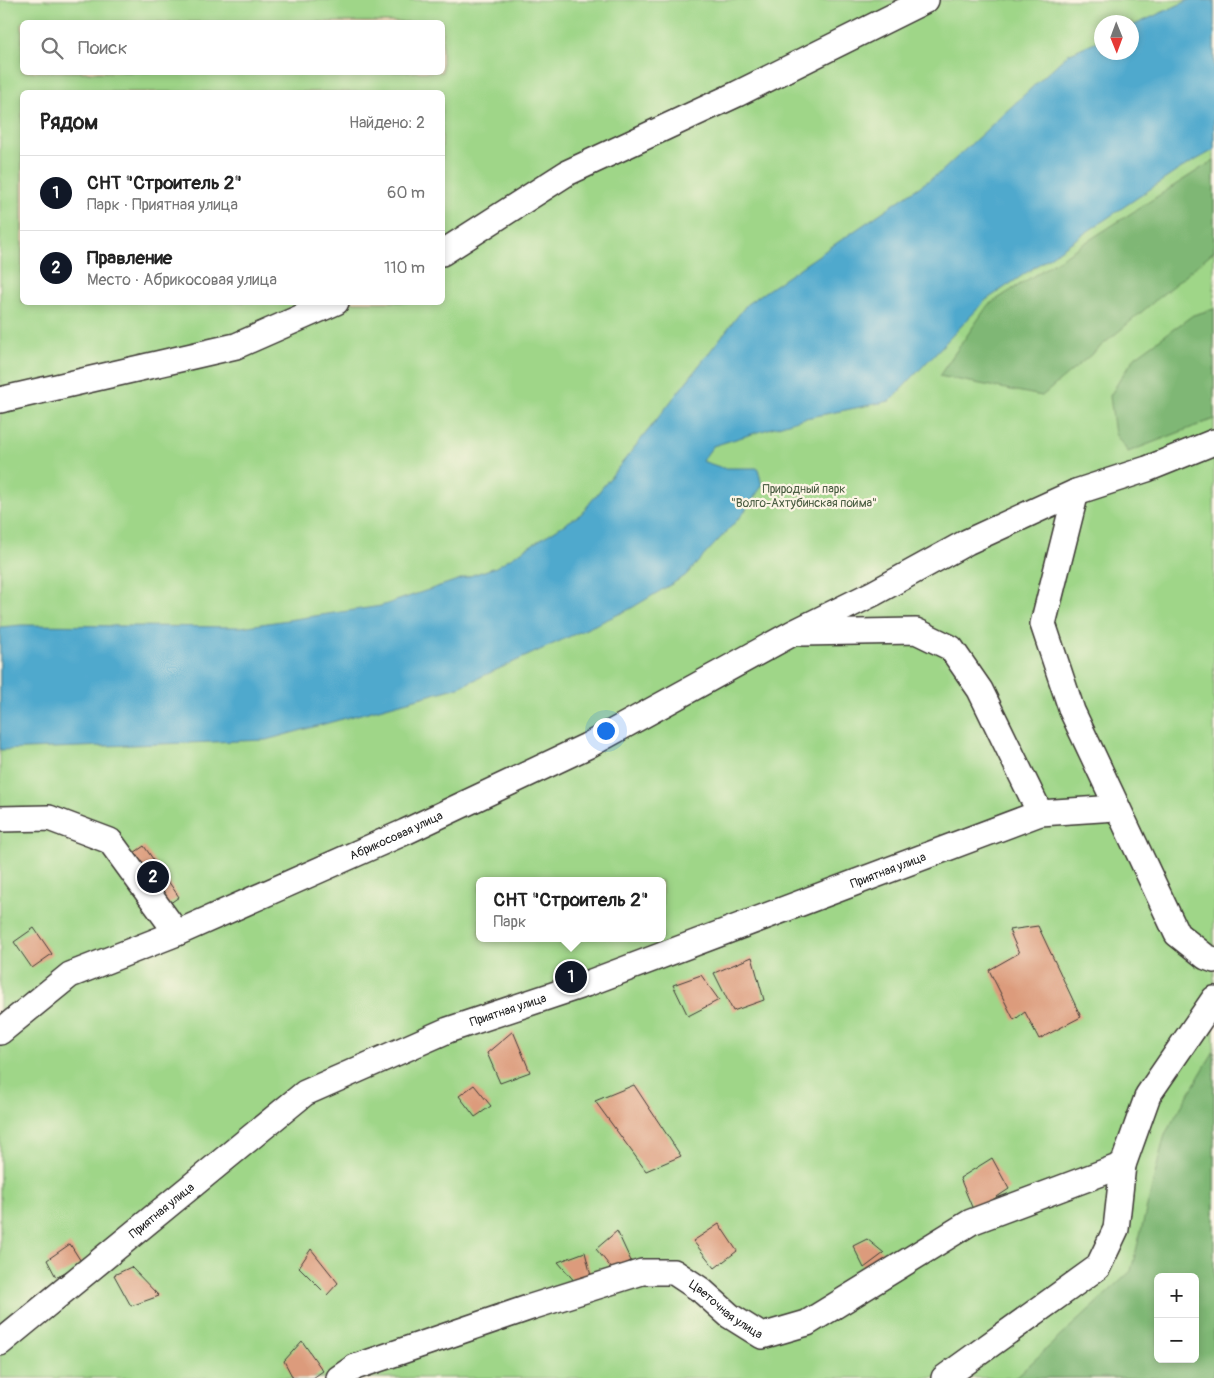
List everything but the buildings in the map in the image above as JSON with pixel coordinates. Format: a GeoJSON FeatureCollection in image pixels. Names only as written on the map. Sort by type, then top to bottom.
{"type":"FeatureCollection","features":[{"type":"Feature","properties":{"kind":"street"},"geometry":{"type":"LineString","coordinates":[[445,251],[566,173],[737,94],[926,0]]}},
{"type":"Feature","properties":{"kind":"street"},"geometry":{"type":"LineString","coordinates":[[0,400],[236,346],[329,305]]}},
{"type":"Feature","properties":{"kind":"street","name":"Абрикосовая улица"},"geometry":{"type":"LineString","coordinates":[[0,1032],[70,975],[177,933],[405,832],[587,746],[793,633],[874,593],[967,542],[1076,492],[1147,469],[1214,442]]}},
{"type":"Feature","properties":{"kind":"street"},"geometry":{"type":"LineString","coordinates":[[1076,492],[1043,624],[1072,711],[1116,808],[1177,934],[1206,957],[1214,960]]}},
{"type":"Feature","properties":{"kind":"street"},"geometry":{"type":"LineString","coordinates":[[793,633],[916,631],[951,648],[980,690],[1040,813]]}},
{"type":"Feature","properties":{"kind":"street","name":"Приятная улица"},"geometry":{"type":"LineString","coordinates":[[0,1343],[305,1093],[448,1030],[596,980],[1040,813],[1116,808]]}},
{"type":"Feature","properties":{"kind":"street"},"geometry":{"type":"LineString","coordinates":[[0,819],[49,818],[110,840],[177,933]]}},
{"type":"Feature","properties":{"kind":"street"},"geometry":{"type":"LineString","coordinates":[[944,1378],[1098,1267],[1116,1229],[1123,1165],[1148,1095],[1214,999]]}},
{"type":"Feature","properties":{"kind":"street","name":"Цветочная улица"},"geometry":{"type":"LineString","coordinates":[[338,1378],[356,1367],[531,1307],[642,1272],[674,1272],[701,1290],[730,1316],[762,1336],[807,1323],[971,1222],[1123,1165]]}},
{"type":"Feature","properties":{"kind":"green space","name":"Природный парк \"Волго-Ахтубинская пойма\""},"geometry":{"type":"Polygon","coordinates":[[[0,0],[1214,0],[1214,1378],[0,1378],[0,0]]]}},
{"type":"Feature","properties":{"kind":"green space"},"geometry":{"type":"Polygon","coordinates":[[[1214,160],[1214,251],[1042,396],[939,376],[988,305],[1214,160]]]}},
{"type":"Feature","properties":{"kind":"green space"},"geometry":{"type":"Polygon","coordinates":[[[1214,309],[1214,419],[1128,452],[1115,434],[1110,396],[1122,376],[1135,357],[1193,315],[1214,309]]]}},
{"type":"Feature","properties":{"kind":"green space"},"geometry":{"type":"Polygon","coordinates":[[[1214,1051],[1214,1378],[1015,1378],[1131,1271],[1165,1134],[1214,1051]]]}},
{"type":"Feature","properties":{"kind":"water"},"geometry":{"type":"Polygon","coordinates":[[[1189,0],[1214,0],[1214,150],[1180,169],[986,300],[890,401],[801,419],[713,446],[702,461],[723,468],[758,468],[762,486],[742,515],[685,576],[630,609],[459,687],[266,740],[0,750],[0,627],[21,625],[241,627],[381,606],[496,567],[581,514],[747,304],[941,172],[1068,54],[1094,42],[1094,60],[1139,60],[1139,23],[1189,0]]]}},
{"type":"Feature","properties":{"kind":"place","name":"Правление"},"geometry":{"type":"Point","coordinates":[153,877]}},
{"type":"Feature","properties":{"kind":"place","name":"СНТ \"Строитель 2\""},"geometry":{"type":"Point","coordinates":[571,977]}}]}
